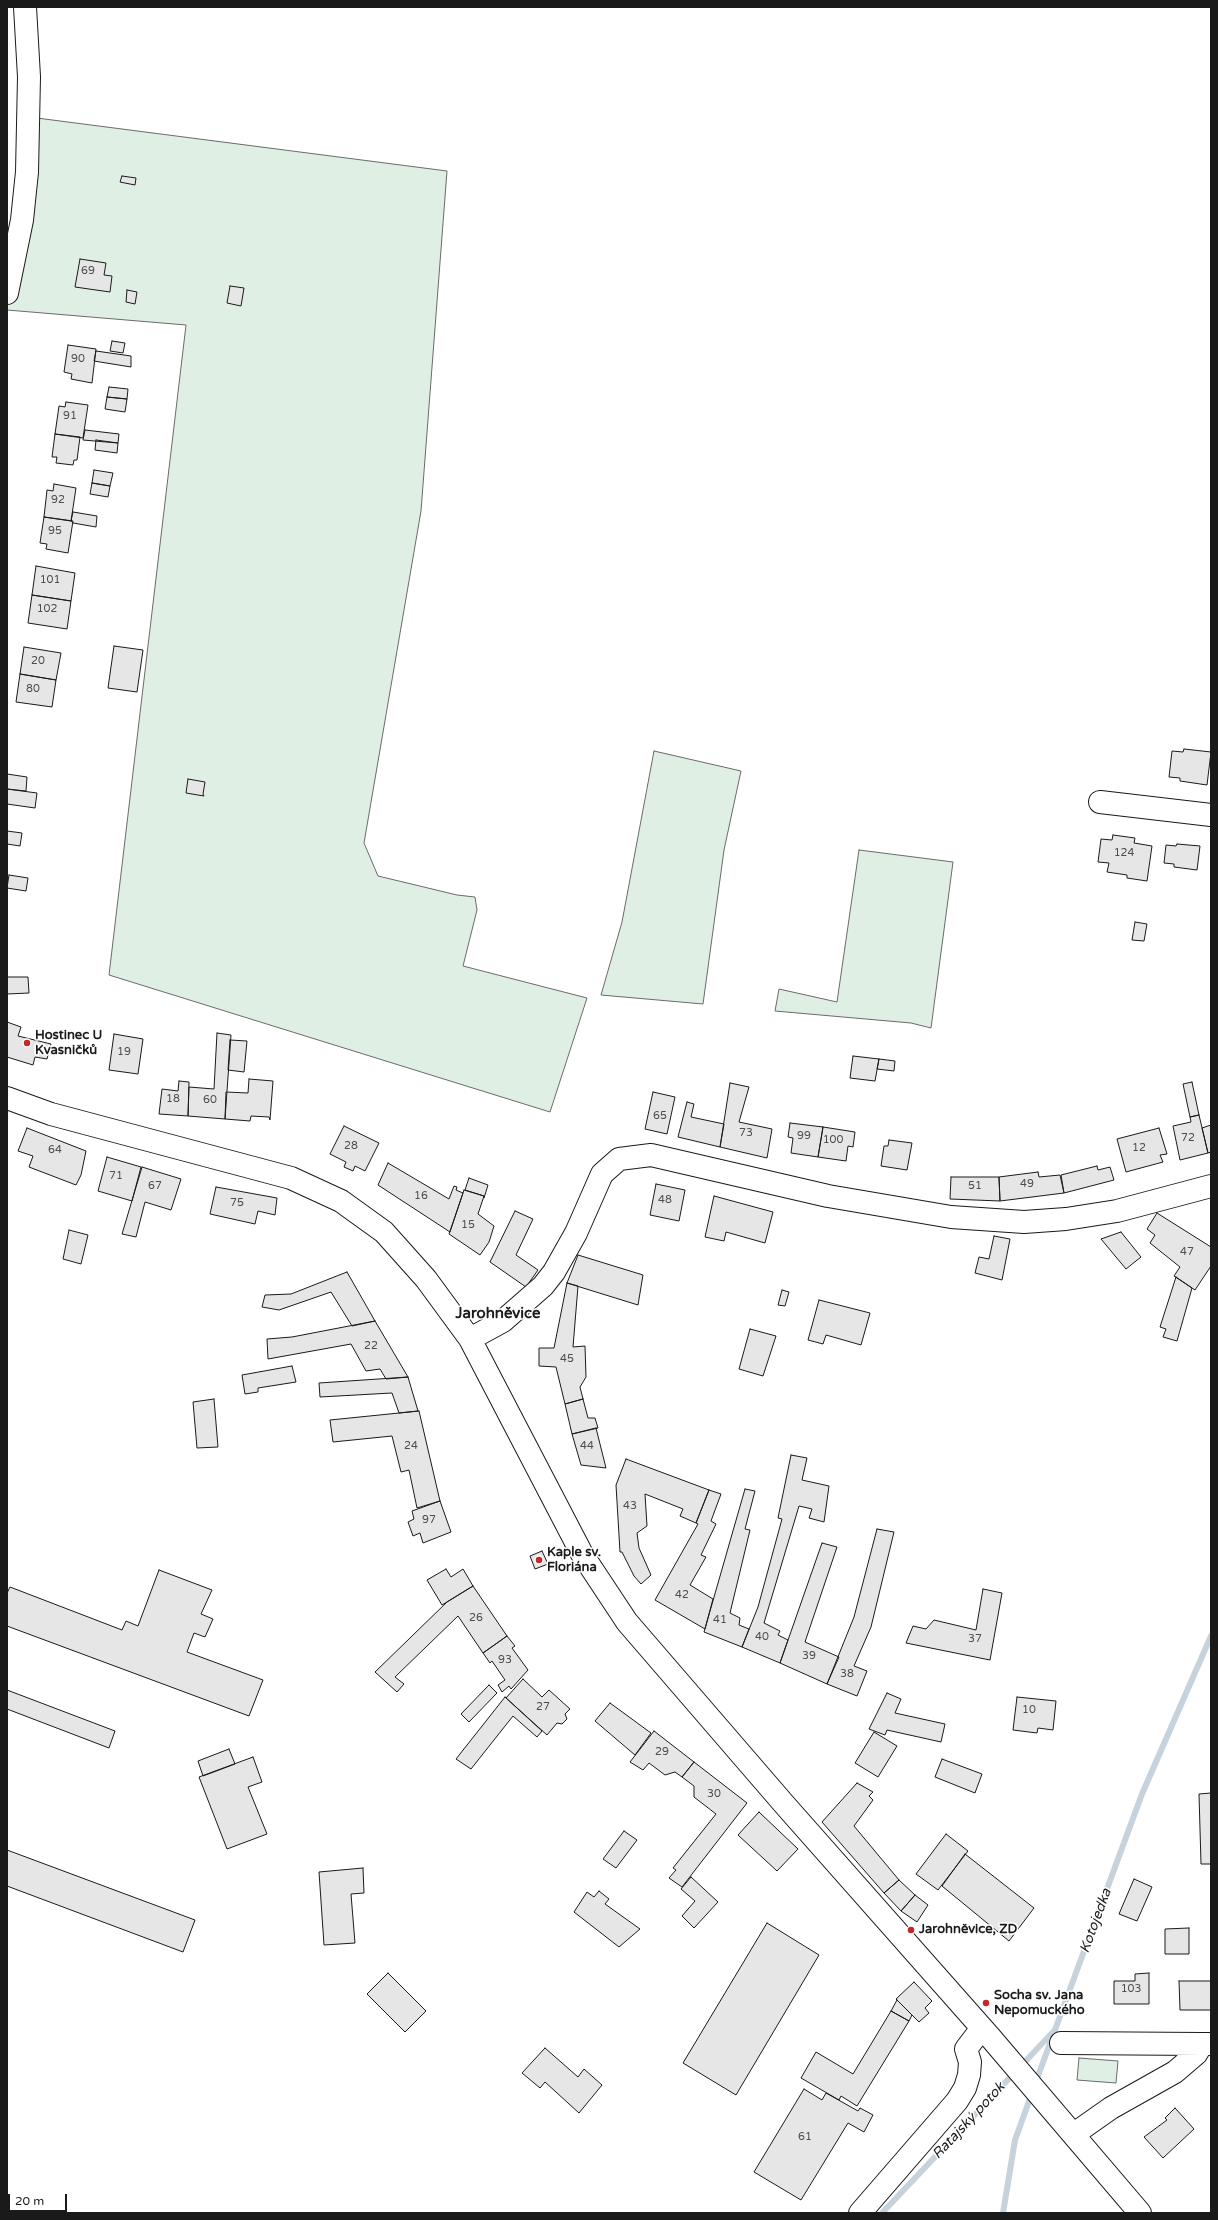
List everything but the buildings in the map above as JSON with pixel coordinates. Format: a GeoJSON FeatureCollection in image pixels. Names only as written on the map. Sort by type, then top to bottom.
{"type":"FeatureCollection","features":[{"type":"Feature","properties":{"kind":"street"},"geometry":{"type":"LineString","coordinates":[[7,293],[22,220],[27,172],[29,117],[25,7]]}},
{"type":"Feature","properties":{"kind":"street"},"geometry":{"type":"LineString","coordinates":[[1100,802],[1211,815]]}},
{"type":"Feature","properties":{"kind":"street"},"geometry":{"type":"LineString","coordinates":[[7,1098],[51,1114],[291,1178],[341,1201],[384,1232],[404,1253],[446,1304],[470,1339],[582,1554],[627,1622],[784,1804],[986,2032],[1140,2213]]}},
{"type":"Feature","properties":{"kind":"street"},"geometry":{"type":"LineString","coordinates":[[470,1339],[503,1321],[543,1286],[554,1272],[576,1233],[602,1174],[619,1160],[650,1155],[828,1196],[951,1216],[1024,1222],[1066,1219],[1117,1211],[1211,1186]]}},
{"type":"Feature","properties":{"kind":"street"},"geometry":{"type":"LineString","coordinates":[[860,2213],[961,2094],[969,2075],[970,2062],[966,2049],[986,2032]]}},
{"type":"Feature","properties":{"kind":"street"},"geometry":{"type":"LineString","coordinates":[[1061,2043],[1207,2044]]}},
{"type":"Feature","properties":{"kind":"street"},"geometry":{"type":"LineString","coordinates":[[1074,2134],[1111,2108],[1175,2072],[1207,2044]]}},
{"type":"Feature","properties":{"kind":"green space"},"geometry":{"type":"Polygon","coordinates":[[[29,117],[447,171],[421,511],[364,843],[378,876],[457,895],[475,897],[477,910],[463,966],[587,998],[550,1112],[109,975],[186,325],[7,310],[7,293],[29,117]]]}},
{"type":"Feature","properties":{"kind":"green space"},"geometry":{"type":"Polygon","coordinates":[[[654,751],[741,771],[724,850],[703,1004],[601,995],[622,922],[654,751]]]}},
{"type":"Feature","properties":{"kind":"green space"},"geometry":{"type":"Polygon","coordinates":[[[859,850],[953,862],[931,1028],[911,1023],[775,1011],[779,989],[837,1002],[859,850]]]}},
{"type":"Feature","properties":{"kind":"green space"},"geometry":{"type":"Polygon","coordinates":[[[1079,2058],[1118,2061],[1116,2083],[1077,2080],[1079,2058]]]}},
{"type":"Feature","properties":{"kind":"waterway","name":"Kotojedka"},"geometry":{"type":"LineString","coordinates":[[1035,2084],[1142,1794],[1211,1636]]}},
{"type":"Feature","properties":{"kind":"waterway","name":"Ratajský potok"},"geometry":{"type":"LineString","coordinates":[[882,2213],[1053,2032]]}},
{"type":"Feature","properties":{"kind":"waterway","name":"Kotojedka"},"geometry":{"type":"LineString","coordinates":[[1003,2213],[1015,2140],[1032,2093]]}},
{"type":"Feature","properties":{"kind":"place","name":"Hostinec U Kvasničků"},"geometry":{"type":"Point","coordinates":[27,1043]}},
{"type":"Feature","properties":{"kind":"place","name":"Kaple sv. Floriána"},"geometry":{"type":"Point","coordinates":[539,1560]}},
{"type":"Feature","properties":{"kind":"place","name":"Jarohněvice, ZD"},"geometry":{"type":"Point","coordinates":[911,1930]}},
{"type":"Feature","properties":{"kind":"place","name":"Socha sv. Jana Nepomuckého"},"geometry":{"type":"Point","coordinates":[986,2003]}},
{"type":"Feature","properties":{"kind":"district","name":"Jarohněvice"},"geometry":{"type":"Point","coordinates":[498,1314]}}]}
